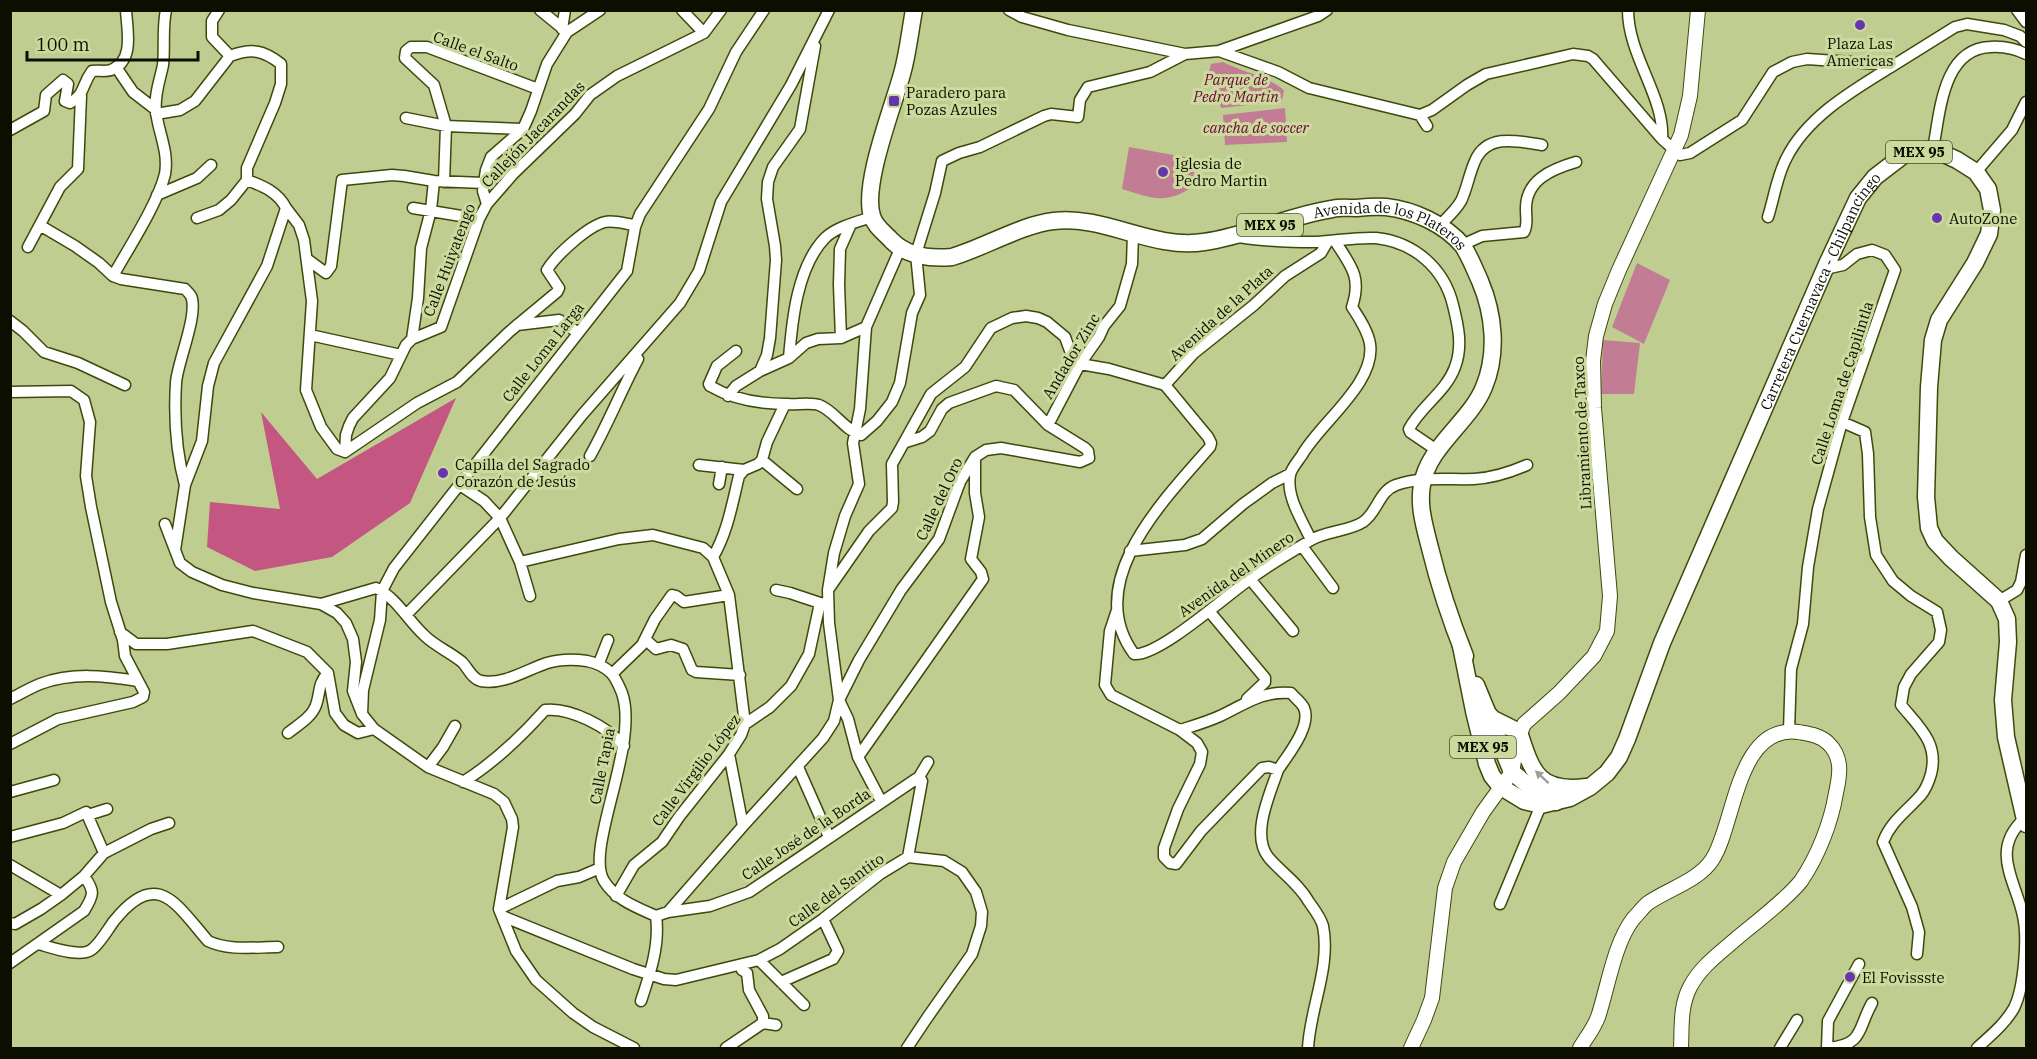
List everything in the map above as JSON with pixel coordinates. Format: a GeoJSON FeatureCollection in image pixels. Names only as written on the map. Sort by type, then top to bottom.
{"type":"FeatureCollection","features":[{"type":"Feature","properties":{"kind":"main road"},"geometry":{"type":"LineString","coordinates":[[908,251],[875,224],[869,195],[903,71],[914,10]]}},
{"type":"Feature","properties":{"kind":"main road","name":"Libramiento de Taxco"},"geometry":{"type":"LineString","coordinates":[[1519,732],[1524,724],[1559,693],[1594,656],[1606,631],[1610,596],[1594,408],[1593,362],[1596,336],[1605,304],[1619,270],[1681,135],[1690,96],[1698,10]]}},
{"type":"Feature","properties":{"kind":"main road","name":"MEX 95"},"geometry":{"type":"LineString","coordinates":[[1933,149],[1976,172]]}},
{"type":"Feature","properties":{"kind":"main road","name":"Carretera Cuernavaca - Chilpancingo"},"geometry":{"type":"LineString","coordinates":[[1549,803],[1570,798],[1590,787],[1607,773],[1619,757],[1662,643],[1858,198],[1875,177],[1905,154],[1933,149]]}},
{"type":"Feature","properties":{"kind":"main road"},"geometry":{"type":"LineString","coordinates":[[1976,172],[1988,189],[1992,210],[1989,234],[1975,263],[1939,320],[1933,340],[1929,387],[1926,497],[1929,528],[1935,541],[1999,601],[2007,619],[2008,642],[2003,700],[2006,737],[2025,813]]}},
{"type":"Feature","properties":{"kind":"main road","name":"Avenida de los Plateros"},"geometry":{"type":"LineString","coordinates":[[908,251],[940,258],[952,257],[1038,224],[1054,221],[1089,223],[1175,243],[1190,244],[1236,236],[1256,228],[1330,209],[1373,206],[1414,213],[1439,226],[1462,245],[1486,295],[1491,318],[1493,347],[1484,387],[1425,471],[1421,507],[1437,574],[1461,646],[1512,772],[1549,803]]}},
{"type":"Feature","properties":{"kind":"main road","name":"Avenida de los Plateros"},"geometry":{"type":"LineString","coordinates":[[1461,646],[1487,764],[1492,776],[1501,787]]}},
{"type":"Feature","properties":{"kind":"main road"},"geometry":{"type":"LineString","coordinates":[[1488,713],[1493,719],[1519,732],[1527,759],[1547,783],[1570,789],[1590,787]]}},
{"type":"Feature","properties":{"kind":"main road"},"geometry":{"type":"LineString","coordinates":[[1580,1048],[1597,1019],[1620,944],[1631,921],[1646,904],[1698,874],[1711,862],[1720,845],[1744,771],[1761,746],[1777,734],[1789,731],[1813,734],[1828,742],[1839,758],[1839,776],[1834,806],[1815,856],[1800,882],[1706,964],[1690,986],[1682,1006],[1681,1048]]}},
{"type":"Feature","properties":{"kind":"main road"},"geometry":{"type":"LineString","coordinates":[[1411,1048],[1432,998],[1445,888],[1454,862],[1483,812],[1512,772],[1519,732]]}},
{"type":"Feature","properties":{"kind":"main road"},"geometry":{"type":"LineString","coordinates":[[1501,787],[1524,801],[1549,803]]}},
{"type":"Feature","properties":{"kind":"street"},"geometry":{"type":"LineString","coordinates":[[28,247],[60,188],[78,169],[81,96],[85,82],[92,71],[107,71],[117,67],[127,52],[126,10]]}},
{"type":"Feature","properties":{"kind":"street"},"geometry":{"type":"LineString","coordinates":[[112,276],[157,195],[165,175],[165,144],[156,112],[156,95],[162,66],[166,10]]}},
{"type":"Feature","properties":{"kind":"street"},"geometry":{"type":"LineString","coordinates":[[219,10],[212,21],[212,37],[230,56]]}},
{"type":"Feature","properties":{"kind":"street"},"geometry":{"type":"LineString","coordinates":[[307,259],[326,273],[331,266],[342,180],[392,175],[439,182],[483,183],[491,157],[522,129],[531,111],[547,64],[565,31],[565,10]]}},
{"type":"Feature","properties":{"kind":"street"},"geometry":{"type":"LineString","coordinates":[[565,31],[600,10]]}},
{"type":"Feature","properties":{"kind":"street"},"geometry":{"type":"LineString","coordinates":[[682,10],[704,33]]}},
{"type":"Feature","properties":{"kind":"street","name":"Callejón Jacarandas"},"geometry":{"type":"LineString","coordinates":[[487,204],[513,174],[575,114],[590,95],[616,76],[704,33],[720,10]]}},
{"type":"Feature","properties":{"kind":"street"},"geometry":{"type":"LineString","coordinates":[[406,615],[500,518],[582,415],[680,303],[699,271],[721,202],[791,85],[829,10]]}},
{"type":"Feature","properties":{"kind":"street"},"geometry":{"type":"LineString","coordinates":[[1009,10],[1022,18],[1068,30],[1185,54],[1219,51],[1318,16],[1327,10]]}},
{"type":"Feature","properties":{"kind":"street"},"geometry":{"type":"LineString","coordinates":[[1628,10],[1628,27],[1632,43],[1663,122],[1662,139]]}},
{"type":"Feature","properties":{"kind":"street"},"geometry":{"type":"LineString","coordinates":[[2017,10],[2026,22]]}},
{"type":"Feature","properties":{"kind":"street","name":"Calle Loma Larga"},"geometry":{"type":"LineString","coordinates":[[362,714],[363,690],[380,620],[382,591],[394,568],[627,270],[635,226],[640,214],[709,109],[736,52],[763,11]]}},
{"type":"Feature","properties":{"kind":"street"},"geometry":{"type":"LineString","coordinates":[[544,13],[565,31]]}},
{"type":"Feature","properties":{"kind":"street"},"geometry":{"type":"LineString","coordinates":[[1768,217],[1785,160],[1799,138],[1826,111],[1960,24],[1998,28],[2013,33],[2026,42]]}},
{"type":"Feature","properties":{"kind":"street"},"geometry":{"type":"LineString","coordinates":[[760,371],[767,355],[770,338],[776,260],[767,199],[768,182],[772,167],[800,129],[817,33]]}},
{"type":"Feature","properties":{"kind":"street","name":"Calle el Salto"},"geometry":{"type":"LineString","coordinates":[[411,339],[421,248],[439,182],[446,126],[434,86],[405,58],[406,51],[411,47],[426,47],[538,89]]}},
{"type":"Feature","properties":{"kind":"street"},"geometry":{"type":"LineString","coordinates":[[1933,149],[1947,81],[1958,62],[1971,51],[1983,47],[2013,48],[2026,54]]}},
{"type":"Feature","properties":{"kind":"street"},"geometry":{"type":"LineString","coordinates":[[117,67],[133,92],[156,112],[180,110],[195,101],[230,56],[245,50],[267,53],[281,64],[281,84],[247,168],[247,180],[231,200],[219,210],[197,218]]}},
{"type":"Feature","properties":{"kind":"street"},"geometry":{"type":"LineString","coordinates":[[1219,51],[1278,72],[1309,88],[1420,115],[1432,110],[1486,74],[1573,54],[1588,56],[1662,139],[1680,155],[1690,153],[1742,120],[1773,72],[1792,62],[1807,59],[1894,65]]}},
{"type":"Feature","properties":{"kind":"street"},"geometry":{"type":"LineString","coordinates":[[881,801],[858,757],[848,719],[839,700],[829,623],[824,604],[834,553],[845,516],[859,484],[853,443],[860,409],[866,327],[908,251],[935,193],[942,161],[980,147],[1050,114],[1078,117],[1080,100],[1088,87],[1150,72],[1185,54]]}},
{"type":"Feature","properties":{"kind":"street"},"geometry":{"type":"LineString","coordinates":[[10,130],[44,111],[46,95],[63,80],[68,84],[65,101],[67,103],[70,104],[81,96]]}},
{"type":"Feature","properties":{"kind":"street"},"geometry":{"type":"LineString","coordinates":[[1976,172],[2012,130],[2026,102]]}},
{"type":"Feature","properties":{"kind":"street"},"geometry":{"type":"LineString","coordinates":[[1420,115],[1427,126]]}},
{"type":"Feature","properties":{"kind":"street"},"geometry":{"type":"LineString","coordinates":[[406,118],[446,126],[522,129]]}},
{"type":"Feature","properties":{"kind":"street"},"geometry":{"type":"LineString","coordinates":[[1439,226],[1461,202],[1475,159],[1483,150],[1491,144],[1508,140],[1542,145]]}},
{"type":"Feature","properties":{"kind":"street"},"geometry":{"type":"LineString","coordinates":[[1462,245],[1482,236],[1524,232],[1527,225],[1526,206],[1534,182],[1557,168],[1576,162]]}},
{"type":"Feature","properties":{"kind":"street"},"geometry":{"type":"LineString","coordinates":[[157,195],[197,178],[211,165]]}},
{"type":"Feature","properties":{"kind":"street"},"geometry":{"type":"LineString","coordinates":[[247,180],[264,186],[281,198],[299,225],[304,240],[312,301],[306,390],[321,427],[337,449],[345,452]]}},
{"type":"Feature","properties":{"kind":"street","name":"Calle Huiyatengo"},"geometry":{"type":"LineString","coordinates":[[411,339],[441,327],[487,204],[483,183]]}},
{"type":"Feature","properties":{"kind":"street"},"geometry":{"type":"LineString","coordinates":[[175,550],[185,485],[202,441],[208,386],[214,363],[267,266],[286,208]]}},
{"type":"Feature","properties":{"kind":"street"},"geometry":{"type":"LineString","coordinates":[[413,208],[480,219]]}},
{"type":"Feature","properties":{"kind":"street"},"geometry":{"type":"LineString","coordinates":[[789,358],[795,308],[812,258],[825,238],[832,232],[872,217]]}},
{"type":"Feature","properties":{"kind":"street"},"geometry":{"type":"LineString","coordinates":[[345,452],[417,403],[457,382],[517,325],[557,292],[560,288],[547,270],[557,257],[587,231],[606,222],[635,226]]}},
{"type":"Feature","properties":{"kind":"street"},"geometry":{"type":"LineString","coordinates":[[841,338],[840,249],[851,224]]}},
{"type":"Feature","properties":{"kind":"street"},"geometry":{"type":"LineString","coordinates":[[41,226],[99,263],[112,276],[185,289],[191,296],[189,329],[176,378],[175,406],[180,469],[185,485]]}},
{"type":"Feature","properties":{"kind":"street","name":"Andador Zinc"},"geometry":{"type":"LineString","coordinates":[[1048,425],[1080,364],[1104,326],[1120,306],[1132,264],[1132,234]]}},
{"type":"Feature","properties":{"kind":"street","name":"Avenida de la Plata"},"geometry":{"type":"LineString","coordinates":[[1236,236],[1300,242],[1332,241]]}},
{"type":"Feature","properties":{"kind":"street"},"geometry":{"type":"LineString","coordinates":[[1130,551],[1185,545],[1202,539],[1243,504],[1272,483],[1290,474],[1309,443],[1352,393],[1368,367],[1370,343],[1366,330],[1352,307],[1357,292],[1357,281],[1332,241],[1377,238],[1403,246],[1423,256],[1445,282],[1458,328],[1458,360],[1454,371],[1440,392],[1409,429],[1420,440],[1438,451]]}},
{"type":"Feature","properties":{"kind":"street","name":"Avenida de la Plata"},"geometry":{"type":"LineString","coordinates":[[1165,385],[1202,346],[1254,305],[1285,276],[1321,253],[1332,241]]}},
{"type":"Feature","properties":{"kind":"street","name":"Calle Loma de Capilintla"},"geometry":{"type":"LineString","coordinates":[[1789,731],[1791,669],[1803,624],[1808,567],[1818,509],[1842,422],[1895,270],[1886,255],[1872,250],[1857,254],[1843,265],[1825,269]]}},
{"type":"Feature","properties":{"kind":"street"},"geometry":{"type":"LineString","coordinates":[[736,351],[717,366],[710,386],[728,396],[761,403],[819,405],[861,435],[877,422],[892,402],[900,383],[912,313],[920,296],[908,251]]}},
{"type":"Feature","properties":{"kind":"street"},"geometry":{"type":"LineString","coordinates":[[828,590],[869,531],[892,508],[892,464],[931,394],[965,367],[985,334],[998,324],[1012,318],[1026,316],[1038,318],[1047,322],[1065,338],[1072,356],[1080,364],[1109,369],[1165,385]]}},
{"type":"Feature","properties":{"kind":"street"},"geometry":{"type":"LineString","coordinates":[[517,325],[559,320],[577,332]]}},
{"type":"Feature","properties":{"kind":"street"},"geometry":{"type":"LineString","coordinates":[[10,321],[24,331],[44,352],[78,363],[125,385]]}},
{"type":"Feature","properties":{"kind":"street"},"geometry":{"type":"LineString","coordinates":[[728,396],[736,386],[760,371],[789,358],[806,343],[818,339],[841,338],[866,327]]}},
{"type":"Feature","properties":{"kind":"street"},"geometry":{"type":"LineString","coordinates":[[310,335],[401,355]]}},
{"type":"Feature","properties":{"kind":"street"},"geometry":{"type":"LineString","coordinates":[[345,452],[348,426],[390,378],[411,339]]}},
{"type":"Feature","properties":{"kind":"street"},"geometry":{"type":"LineString","coordinates":[[590,456],[607,426],[622,387],[647,343]]}},
{"type":"Feature","properties":{"kind":"street","name":"Avenida del Minero"},"geometry":{"type":"LineString","coordinates":[[1165,385],[1211,443],[1210,447],[1180,480],[1130,551],[1120,575],[1117,596],[1119,618],[1129,647],[1134,654],[1142,655],[1180,631],[1250,579],[1319,535],[1361,524],[1389,489],[1395,485],[1423,479],[1476,479],[1512,472],[1527,465]]}},
{"type":"Feature","properties":{"kind":"street"},"geometry":{"type":"LineString","coordinates":[[906,442],[922,437],[930,431],[942,409],[949,403],[996,387],[1014,390],[1048,425]]}},
{"type":"Feature","properties":{"kind":"street"},"geometry":{"type":"LineString","coordinates":[[10,392],[71,391],[84,400],[90,422],[86,476],[88,486],[125,656],[144,692],[143,697],[133,702],[58,719],[10,744]]}},
{"type":"Feature","properties":{"kind":"street"},"geometry":{"type":"LineString","coordinates":[[713,557],[722,542],[739,476],[744,470],[762,460],[767,442],[785,404]]}},
{"type":"Feature","properties":{"kind":"street"},"geometry":{"type":"LineString","coordinates":[[1842,422],[1865,432],[1870,517],[1876,555],[1893,580],[1911,596],[1937,612],[1941,630],[1939,642],[1911,674],[1904,687],[1901,705],[1932,744],[1934,762],[1930,780],[1922,794],[1888,829],[1883,842],[1912,907],[1919,932],[1917,954]]}},
{"type":"Feature","properties":{"kind":"street","name":"Calle del Oro"},"geometry":{"type":"LineString","coordinates":[[669,912],[742,826],[823,738],[834,721],[839,700],[859,660],[901,590],[939,539],[960,482],[975,457],[986,450],[1001,448],[1080,462],[1089,458],[1085,448],[1048,425]]}},
{"type":"Feature","properties":{"kind":"street"},"geometry":{"type":"LineString","coordinates":[[858,757],[982,579],[981,572],[971,559],[979,517],[975,493],[975,457]]}},
{"type":"Feature","properties":{"kind":"street"},"geometry":{"type":"LineString","coordinates":[[762,460],[797,489]]}},
{"type":"Feature","properties":{"kind":"street"},"geometry":{"type":"LineString","coordinates":[[699,465],[744,470]]}},
{"type":"Feature","properties":{"kind":"street"},"geometry":{"type":"LineString","coordinates":[[719,484],[722,467]]}},
{"type":"Feature","properties":{"kind":"street"},"geometry":{"type":"LineString","coordinates":[[1290,474],[1292,501],[1306,543],[1333,588]]}},
{"type":"Feature","properties":{"kind":"street"},"geometry":{"type":"LineString","coordinates":[[460,485],[484,501],[500,518],[520,562],[530,596]]}},
{"type":"Feature","properties":{"kind":"street"},"geometry":{"type":"LineString","coordinates":[[165,524],[180,563],[192,572],[222,585],[321,604],[337,613],[346,624],[353,639],[356,662],[353,691],[362,714],[374,729],[428,767],[494,794],[504,802],[512,819],[500,913],[516,951],[536,980],[579,1018],[634,1048]]}},
{"type":"Feature","properties":{"kind":"street"},"geometry":{"type":"LineString","coordinates":[[520,562],[619,539],[653,535],[703,548],[713,557],[729,595],[745,724]]}},
{"type":"Feature","properties":{"kind":"street"},"geometry":{"type":"LineString","coordinates":[[1999,601],[2017,590],[2021,582],[2026,555]]}},
{"type":"Feature","properties":{"kind":"street"},"geometry":{"type":"LineString","coordinates":[[1250,579],[1293,631]]}},
{"type":"Feature","properties":{"kind":"street"},"geometry":{"type":"LineString","coordinates":[[321,604],[376,588],[382,591],[426,637],[457,658],[478,680],[483,681],[515,677],[547,663],[563,660],[599,663],[608,640]]}},
{"type":"Feature","properties":{"kind":"street"},"geometry":{"type":"LineString","coordinates":[[776,590],[824,604]]}},
{"type":"Feature","properties":{"kind":"street"},"geometry":{"type":"LineString","coordinates":[[612,674],[642,645],[655,619],[672,595],[684,602],[729,595]]}},
{"type":"Feature","properties":{"kind":"street","name":"Calle Virgilio López"},"geometry":{"type":"LineString","coordinates":[[616,896],[634,865],[662,842],[729,754],[745,724],[770,707],[791,686],[809,654],[824,604]]}},
{"type":"Feature","properties":{"kind":"street"},"geometry":{"type":"LineString","coordinates":[[1118,608],[1110,631],[1105,685],[1111,694],[1180,730],[1197,742],[1202,752],[1200,764],[1178,808],[1164,848],[1164,857],[1170,863],[1176,864],[1201,831],[1262,768],[1269,767],[1278,770]]}},
{"type":"Feature","properties":{"kind":"street"},"geometry":{"type":"LineString","coordinates":[[1209,611],[1265,678],[1265,682],[1241,704]]}},
{"type":"Feature","properties":{"kind":"street"},"geometry":{"type":"LineString","coordinates":[[119,630],[136,644],[167,644],[253,631],[307,652],[328,673],[335,713],[344,725],[358,733],[374,729]]}},
{"type":"Feature","properties":{"kind":"street"},"geometry":{"type":"LineString","coordinates":[[645,639],[656,649],[671,645],[683,649],[692,670],[696,672],[740,675]]}},
{"type":"Feature","properties":{"kind":"street","name":"Calle Tapia"},"geometry":{"type":"LineString","coordinates":[[599,663],[612,674],[624,701],[626,734],[603,837],[600,868]]}},
{"type":"Feature","properties":{"kind":"street"},"geometry":{"type":"LineString","coordinates":[[288,733],[306,720],[316,707],[321,681],[328,673]]}},
{"type":"Feature","properties":{"kind":"street"},"geometry":{"type":"LineString","coordinates":[[10,699],[40,684],[72,676],[100,675],[138,681]]}},
{"type":"Feature","properties":{"kind":"street"},"geometry":{"type":"LineString","coordinates":[[1180,730],[1221,716],[1256,698],[1282,693],[1291,693],[1304,708],[1306,720],[1293,749],[1278,770],[1266,801],[1261,832],[1262,848],[1268,857],[1303,891],[1323,923],[1324,951],[1308,1048]]}},
{"type":"Feature","properties":{"kind":"street"},"geometry":{"type":"LineString","coordinates":[[463,782],[496,760],[545,710],[558,708],[578,715],[618,739],[624,746]]}},
{"type":"Feature","properties":{"kind":"street"},"geometry":{"type":"LineString","coordinates":[[428,767],[455,726]]}},
{"type":"Feature","properties":{"kind":"street"},"geometry":{"type":"LineString","coordinates":[[729,754],[742,826]]}},
{"type":"Feature","properties":{"kind":"street"},"geometry":{"type":"LineString","coordinates":[[908,857],[922,781],[919,777],[928,762]]}},
{"type":"Feature","properties":{"kind":"street"},"geometry":{"type":"LineString","coordinates":[[798,767],[829,837]]}},
{"type":"Feature","properties":{"kind":"street","name":"Calle José de la Borda"},"geometry":{"type":"LineString","coordinates":[[669,912],[710,906],[748,892],[919,777]]}},
{"type":"Feature","properties":{"kind":"street"},"geometry":{"type":"LineString","coordinates":[[10,792],[54,780]]}},
{"type":"Feature","properties":{"kind":"street"},"geometry":{"type":"LineString","coordinates":[[1500,904],[1549,803]]}},
{"type":"Feature","properties":{"kind":"street"},"geometry":{"type":"LineString","coordinates":[[10,837],[107,809]]}},
{"type":"Feature","properties":{"kind":"street"},"geometry":{"type":"LineString","coordinates":[[87,813],[104,853]]}},
{"type":"Feature","properties":{"kind":"street"},"geometry":{"type":"LineString","coordinates":[[1977,1048],[2003,1024],[2018,997],[2024,958],[2024,919],[2007,863],[2012,833],[2025,813]]}},
{"type":"Feature","properties":{"kind":"street"},"geometry":{"type":"LineString","coordinates":[[10,923],[15,924],[61,895],[84,876],[104,853],[169,823]]}},
{"type":"Feature","properties":{"kind":"street","name":"Calle del Santito"},"geometry":{"type":"LineString","coordinates":[[500,913],[650,975],[664,980],[676,980],[759,960],[780,949],[823,919],[880,874],[908,857],[944,861],[962,872],[976,892],[982,912],[981,926],[972,954],[908,1048]]}},
{"type":"Feature","properties":{"kind":"street"},"geometry":{"type":"LineString","coordinates":[[10,865],[61,895]]}},
{"type":"Feature","properties":{"kind":"street"},"geometry":{"type":"LineString","coordinates":[[500,913],[557,881],[579,877],[600,868],[603,879],[616,896],[656,916],[669,912]]}},
{"type":"Feature","properties":{"kind":"street"},"geometry":{"type":"LineString","coordinates":[[10,963],[84,911],[93,893],[92,887],[84,876]]}},
{"type":"Feature","properties":{"kind":"street"},"geometry":{"type":"LineString","coordinates":[[38,944],[64,951],[82,953],[92,950],[133,900],[145,895],[158,895],[171,899],[208,941],[214,944],[250,948],[278,947]]}},
{"type":"Feature","properties":{"kind":"street"},"geometry":{"type":"LineString","coordinates":[[641,1001],[654,960],[656,916]]}},
{"type":"Feature","properties":{"kind":"street"},"geometry":{"type":"LineString","coordinates":[[781,982],[833,959],[837,955],[838,951],[823,919]]}},
{"type":"Feature","properties":{"kind":"street"},"geometry":{"type":"LineString","coordinates":[[759,960],[804,1005]]}},
{"type":"Feature","properties":{"kind":"street"},"geometry":{"type":"LineString","coordinates":[[1859,964],[1828,1021],[1828,1048],[1844,1046],[1857,1038],[1864,1017],[1872,1003]]}},
{"type":"Feature","properties":{"kind":"street"},"geometry":{"type":"LineString","coordinates":[[741,965],[742,970],[747,973],[748,990],[763,1016],[764,1023]]}},
{"type":"Feature","properties":{"kind":"street"},"geometry":{"type":"LineString","coordinates":[[1780,1048],[1797,1020]]}},
{"type":"Feature","properties":{"kind":"street"},"geometry":{"type":"LineString","coordinates":[[726,1048],[764,1023],[776,1025]]}},
{"type":"Feature","properties":{"kind":"green space","name":"Parque de Pedro Martin"},"geometry":{"type":"Polygon","coordinates":[[[1223,62],[1261,77],[1284,90],[1282,101],[1221,108],[1216,88],[1210,85],[1208,76],[1211,64],[1223,62]]]}},
{"type":"Feature","properties":{"kind":"green space","name":"cancha de soccer"},"geometry":{"type":"Polygon","coordinates":[[[1285,108],[1287,142],[1225,145],[1223,115],[1285,108]]]}},
{"type":"Feature","properties":{"kind":"green space"},"geometry":{"type":"Polygon","coordinates":[[[1129,147],[1196,159],[1192,187],[1183,193],[1166,198],[1150,197],[1122,189],[1129,147]]]}},
{"type":"Feature","properties":{"kind":"green space"},"geometry":{"type":"Polygon","coordinates":[[[1637,263],[1670,280],[1644,344],[1612,327],[1637,263]]]}},
{"type":"Feature","properties":{"kind":"green space"},"geometry":{"type":"Polygon","coordinates":[[[1603,340],[1640,343],[1634,394],[1601,394],[1603,340]]]}},
{"type":"Feature","properties":{"kind":"shaded area"},"geometry":{"type":"Polygon","coordinates":[[[456,398],[410,503],[332,557],[255,571],[207,547],[210,502],[280,509],[261,412],[317,479],[456,398]]]}},
{"type":"Feature","properties":{"kind":"place","name":"Plaza Las Americas"},"geometry":{"type":"Point","coordinates":[1860,25]}},
{"type":"Feature","properties":{"kind":"place","name":"Paradero para Pozas Azules"},"geometry":{"type":"Point","coordinates":[894,101]}},
{"type":"Feature","properties":{"kind":"place","name":"Iglesia de Pedro Martin"},"geometry":{"type":"Point","coordinates":[1163,172]}},
{"type":"Feature","properties":{"kind":"place","name":"AutoZone"},"geometry":{"type":"Point","coordinates":[1937,218]}},
{"type":"Feature","properties":{"kind":"place","name":"Capilla del Sagrado Corazón de Jesús"},"geometry":{"type":"Point","coordinates":[443,473]}},
{"type":"Feature","properties":{"kind":"place","name":"El Fovissste"},"geometry":{"type":"Point","coordinates":[1850,977]}}]}
